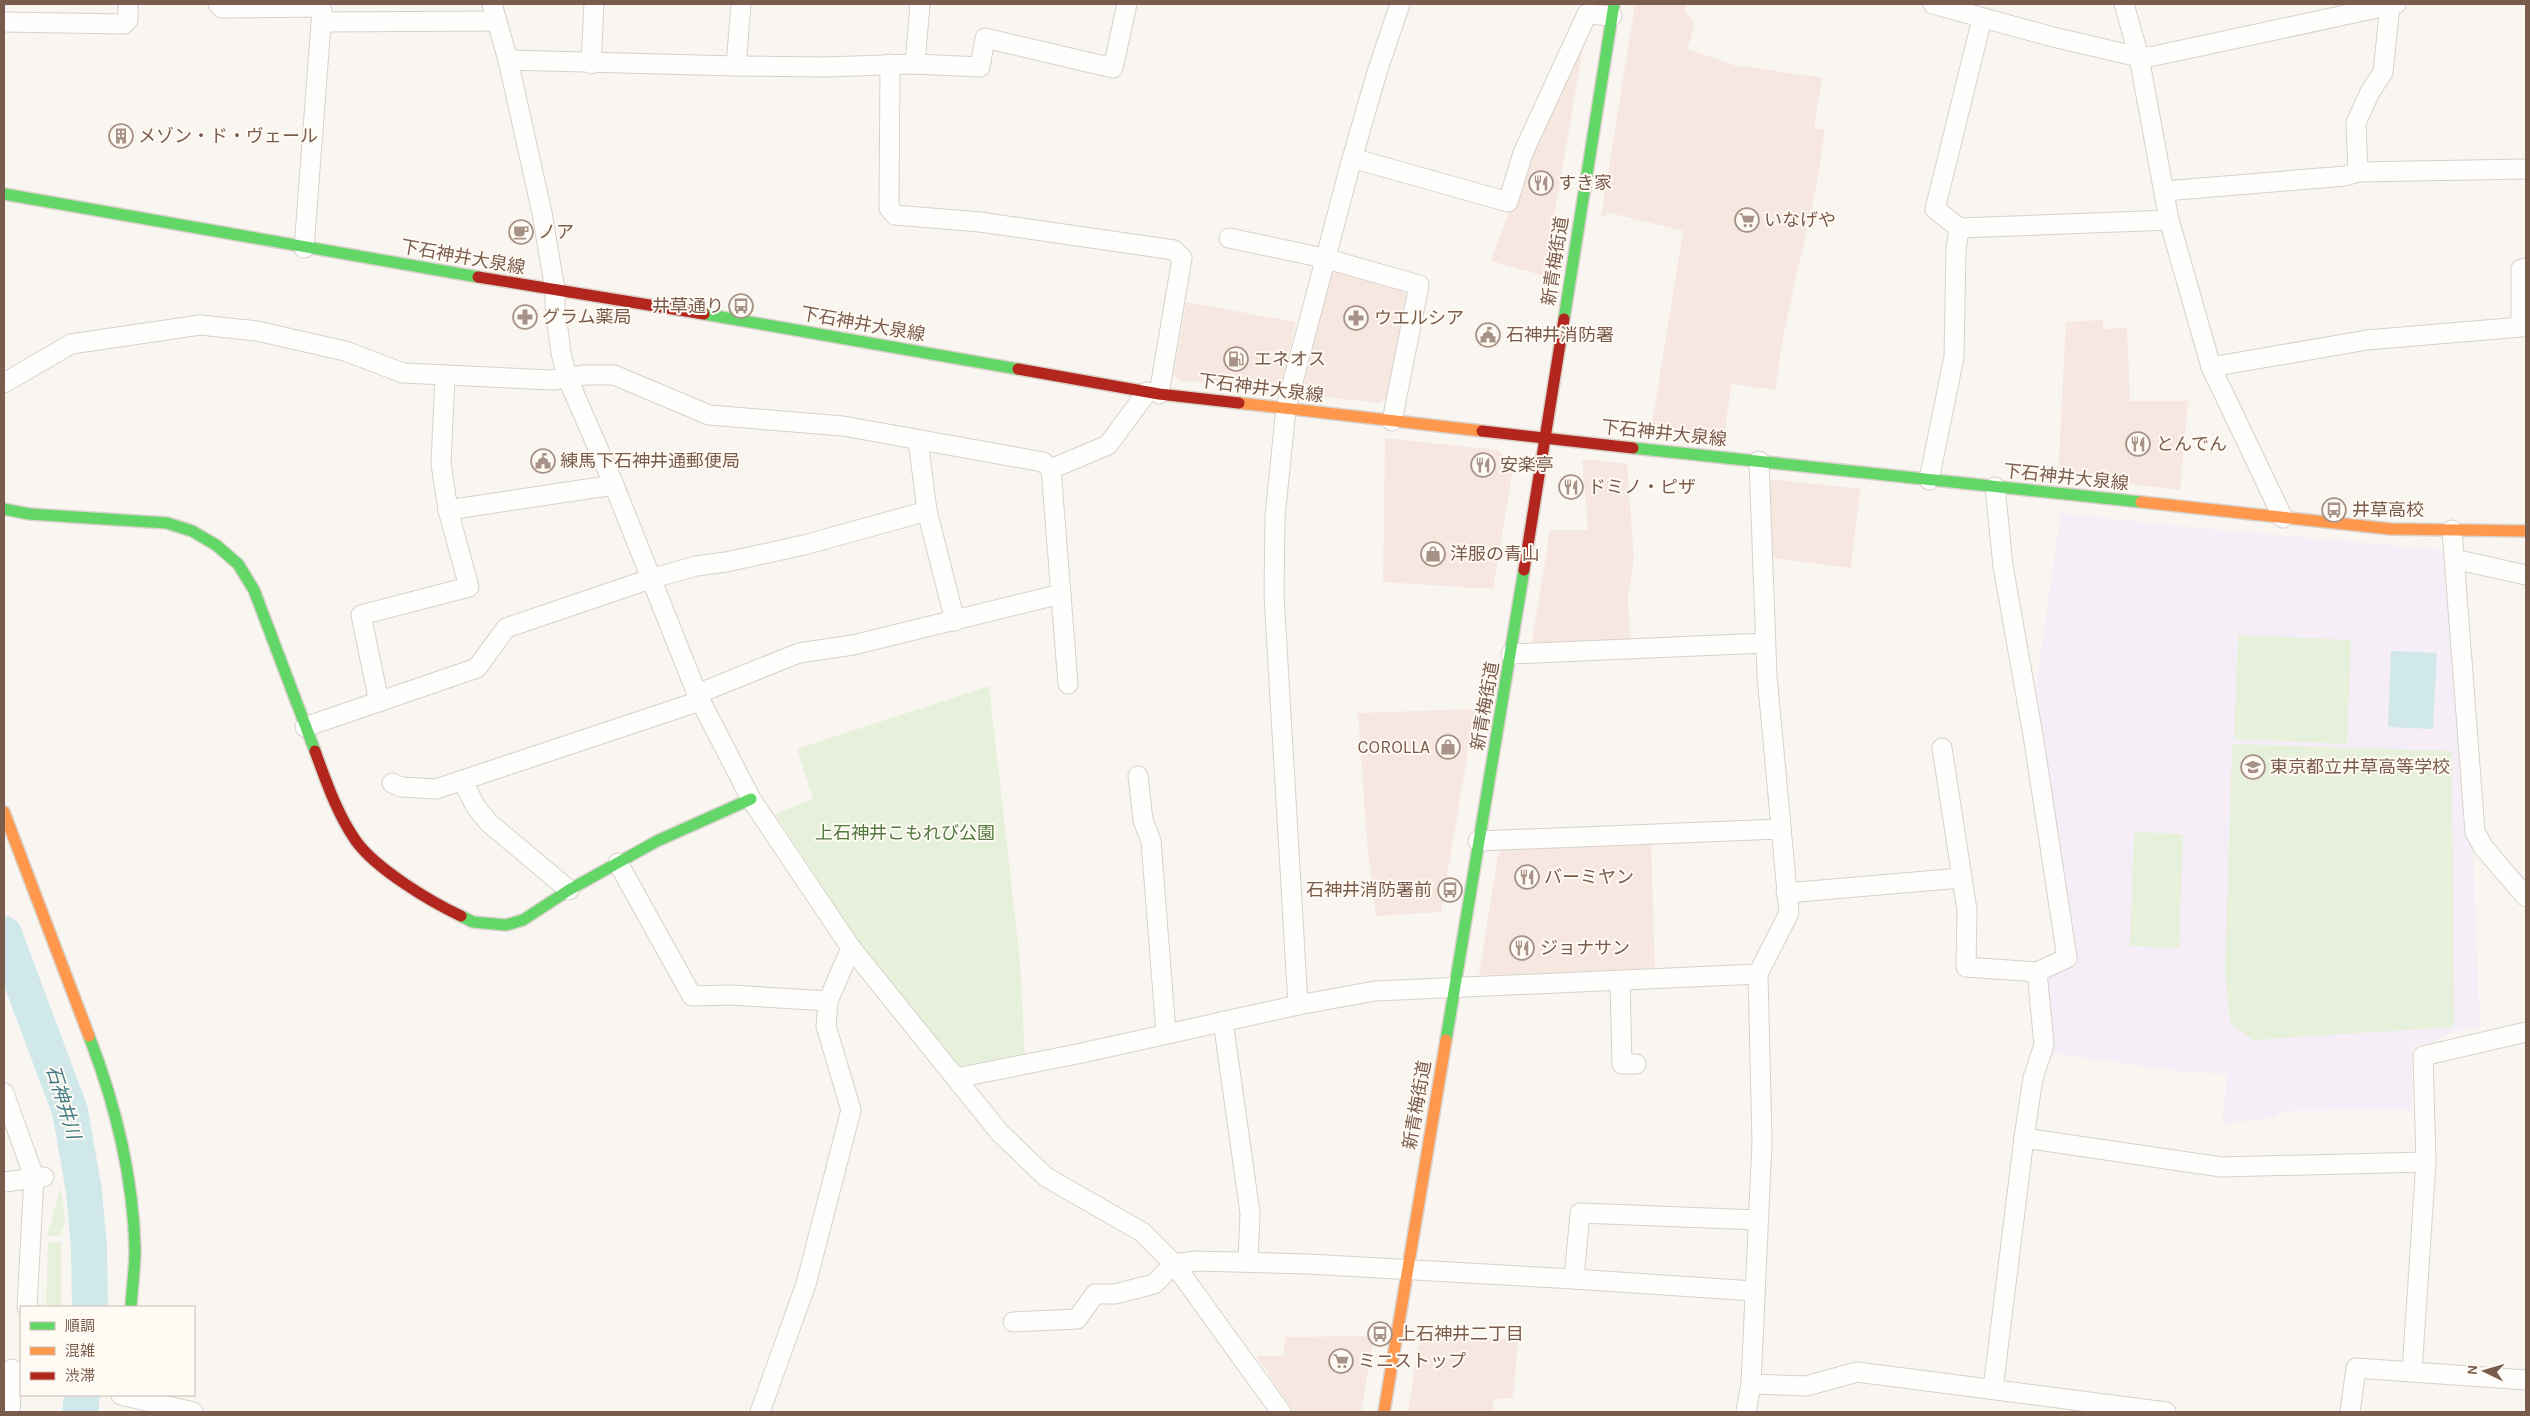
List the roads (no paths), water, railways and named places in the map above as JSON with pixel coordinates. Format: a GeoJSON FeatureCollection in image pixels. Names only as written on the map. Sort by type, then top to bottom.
{"type":"FeatureCollection","features":[{"type":"Feature","properties":{"kind":"main road","name":"新青梅街道"},"geometry":{"type":"LineString","coordinates":[[1384,1412],[1478,841],[1511,654],[1613,10]]}},
{"type":"Feature","properties":{"kind":"main road","name":"下石神井大泉線"},"geometry":{"type":"LineString","coordinates":[[4,194],[304,248],[1153,393],[1544,438],[2391,529],[2526,531]]}},
{"type":"Feature","properties":{"kind":"main road"},"geometry":{"type":"LineString","coordinates":[[4,508],[28,514],[167,523],[192,531],[216,545],[238,564],[254,590],[331,794],[356,840],[370,857],[385,869],[444,908],[473,922],[506,925],[523,920],[569,890],[657,841],[751,799]]}},
{"type":"Feature","properties":{"kind":"main road"},"geometry":{"type":"LineString","coordinates":[[4,812],[101,1067],[110,1101],[131,1197],[135,1251],[131,1306]]}},
{"type":"Feature","properties":{"kind":"street"},"geometry":{"type":"LineString","coordinates":[[4,22],[124,24],[128,20],[128,4]]}},
{"type":"Feature","properties":{"kind":"street"},"geometry":{"type":"LineString","coordinates":[[218,4],[222,8],[318,7],[322,11],[304,248]]}},
{"type":"Feature","properties":{"kind":"street"},"geometry":{"type":"LineString","coordinates":[[592,64],[594,4]]}},
{"type":"Feature","properties":{"kind":"street"},"geometry":{"type":"LineString","coordinates":[[736,66],[741,4]]}},
{"type":"Feature","properties":{"kind":"street"},"geometry":{"type":"LineString","coordinates":[[916,64],[920,4]]}},
{"type":"Feature","properties":{"kind":"street"},"geometry":{"type":"LineString","coordinates":[[508,60],[592,64],[825,67],[916,64],[980,67],[985,38],[1113,68],[1127,4]]}},
{"type":"Feature","properties":{"kind":"street"},"geometry":{"type":"LineString","coordinates":[[1298,1005],[1274,595],[1275,517],[1286,408],[1324,258],[1352,158],[1377,72],[1400,4]]}},
{"type":"Feature","properties":{"kind":"street"},"geometry":{"type":"LineString","coordinates":[[1933,4],[1982,19],[2139,57],[2154,56],[2393,4],[2383,72],[2370,92],[2356,123],[2358,172]]}},
{"type":"Feature","properties":{"kind":"street"},"geometry":{"type":"LineString","coordinates":[[2124,4],[2139,57],[2169,220],[2211,367],[2282,518]]}},
{"type":"Feature","properties":{"kind":"street"},"geometry":{"type":"LineString","coordinates":[[1352,158],[1508,202],[1522,153],[1588,14],[1613,10]]}},
{"type":"Feature","properties":{"kind":"street"},"geometry":{"type":"LineString","coordinates":[[321,22],[494,12],[508,60],[542,213],[567,377],[614,485],[699,698],[751,799],[851,948],[1000,1133],[1046,1177],[1142,1232],[1174,1264],[1281,1412]]}},
{"type":"Feature","properties":{"kind":"street"},"geometry":{"type":"LineString","coordinates":[[1982,19],[1935,208],[1959,228],[2169,220]]}},
{"type":"Feature","properties":{"kind":"street"},"geometry":{"type":"LineString","coordinates":[[890,64],[889,208],[895,215],[980,222],[1174,250],[1182,258],[1153,393],[1108,445],[1051,470]]}},
{"type":"Feature","properties":{"kind":"street"},"geometry":{"type":"LineString","coordinates":[[2164,191],[2345,176],[2358,172],[2526,169]]}},
{"type":"Feature","properties":{"kind":"street"},"geometry":{"type":"LineString","coordinates":[[1929,480],[1954,357],[1956,250],[1959,228]]}},
{"type":"Feature","properties":{"kind":"street"},"geometry":{"type":"LineString","coordinates":[[1229,238],[1324,258],[1419,285],[1392,421]]}},
{"type":"Feature","properties":{"kind":"street"},"geometry":{"type":"LineString","coordinates":[[2211,367],[2367,340],[2521,327],[2521,269],[2526,268]]}},
{"type":"Feature","properties":{"kind":"street"},"geometry":{"type":"LineString","coordinates":[[4,383],[71,344],[200,325],[257,331],[345,351],[403,372],[445,376],[552,380],[567,377],[614,375],[709,415],[843,426],[1043,462],[1051,470],[1068,684]]}},
{"type":"Feature","properties":{"kind":"street"},"geometry":{"type":"LineString","coordinates":[[379,702],[361,615],[469,587],[448,510],[441,464],[445,376]]}},
{"type":"Feature","properties":{"kind":"street"},"geometry":{"type":"LineString","coordinates":[[918,440],[927,511],[954,621]]}},
{"type":"Feature","properties":{"kind":"street"},"geometry":{"type":"LineString","coordinates":[[1746,1412],[1751,1384],[1762,1142],[1758,974],[1789,913],[1765,643],[1759,461]]}},
{"type":"Feature","properties":{"kind":"street"},"geometry":{"type":"LineString","coordinates":[[448,510],[614,485]]}},
{"type":"Feature","properties":{"kind":"street"},"geometry":{"type":"LineString","coordinates":[[1942,748],[1967,910],[1966,967],[2037,972],[2067,958],[2033,734],[2003,566],[1995,487]]}},
{"type":"Feature","properties":{"kind":"street"},"geometry":{"type":"LineString","coordinates":[[305,727],[477,668],[506,628],[650,579],[696,566],[726,562],[804,544],[927,511]]}},
{"type":"Feature","properties":{"kind":"street"},"geometry":{"type":"LineString","coordinates":[[2452,530],[2475,832],[2484,848],[2526,897]]}},
{"type":"Feature","properties":{"kind":"street"},"geometry":{"type":"LineString","coordinates":[[2454,560],[2526,575]]}},
{"type":"Feature","properties":{"kind":"street"},"geometry":{"type":"LineString","coordinates":[[392,783],[401,787],[436,789],[699,698],[800,653],[853,646],[1061,594]]}},
{"type":"Feature","properties":{"kind":"street"},"geometry":{"type":"LineString","coordinates":[[1511,654],[1765,643]]}},
{"type":"Feature","properties":{"kind":"street"},"geometry":{"type":"LineString","coordinates":[[1138,776],[1143,820],[1151,841],[1166,1033]]}},
{"type":"Feature","properties":{"kind":"street"},"geometry":{"type":"LineString","coordinates":[[462,780],[476,808],[489,822],[569,890]]}},
{"type":"Feature","properties":{"kind":"street"},"geometry":{"type":"LineString","coordinates":[[1478,841],[1781,829]]}},
{"type":"Feature","properties":{"kind":"street"},"geometry":{"type":"LineString","coordinates":[[618,863],[692,996],[730,995],[828,1001]]}},
{"type":"Feature","properties":{"kind":"street"},"geometry":{"type":"LineString","coordinates":[[1786,893],[1961,878]]}},
{"type":"Feature","properties":{"kind":"street"},"geometry":{"type":"LineString","coordinates":[[760,1412],[806,1284],[851,1110],[826,1026],[828,1001],[851,948]]}},
{"type":"Feature","properties":{"kind":"street"},"geometry":{"type":"LineString","coordinates":[[1993,1388],[2024,1138],[2033,1078],[2044,1045],[2037,972]]}},
{"type":"Feature","properties":{"kind":"street"},"geometry":{"type":"LineString","coordinates":[[956,1078],[1082,1053],[1298,1005],[1375,991],[1758,974]]}},
{"type":"Feature","properties":{"kind":"street"},"geometry":{"type":"LineString","coordinates":[[1620,981],[1622,1064],[1636,1064]]}},
{"type":"Feature","properties":{"kind":"street"},"geometry":{"type":"LineString","coordinates":[[1223,1021],[1250,1213],[1248,1262]]}},
{"type":"Feature","properties":{"kind":"street"},"geometry":{"type":"LineString","coordinates":[[2412,1372],[2426,1162],[2423,1056],[2526,1032]]}},
{"type":"Feature","properties":{"kind":"street"},"geometry":{"type":"LineString","coordinates":[[4,1093],[39,1177],[27,1306]]}},
{"type":"Feature","properties":{"kind":"street"},"geometry":{"type":"LineString","coordinates":[[2024,1138],[2221,1167],[2426,1162]]}},
{"type":"Feature","properties":{"kind":"street"},"geometry":{"type":"LineString","coordinates":[[4,1182],[39,1177]]}},
{"type":"Feature","properties":{"kind":"street"},"geometry":{"type":"LineString","coordinates":[[1574,1278],[1580,1213],[1758,1220]]}},
{"type":"Feature","properties":{"kind":"street"},"geometry":{"type":"LineString","coordinates":[[1012,1322],[1077,1319],[1095,1294],[1115,1294],[1154,1284],[1174,1264],[1196,1261],[1574,1278],[1754,1291]]}},
{"type":"Feature","properties":{"kind":"street"},"geometry":{"type":"LineString","coordinates":[[2350,1412],[2356,1368],[2526,1380]]}},
{"type":"Feature","properties":{"kind":"street"},"geometry":{"type":"LineString","coordinates":[[10,1412],[12,1369]]}},
{"type":"Feature","properties":{"kind":"street"},"geometry":{"type":"LineString","coordinates":[[1751,1384],[1806,1386],[1857,1372],[1993,1388],[2166,1412]]}},
{"type":"Feature","properties":{"kind":"street"},"geometry":{"type":"LineString","coordinates":[[125,1396],[193,1412]]}},
{"type":"Feature","properties":{"kind":"water"},"geometry":{"type":"Polygon","coordinates":[[[2391,651],[2437,653],[2433,729],[2388,727],[2391,651]]]}},
{"type":"Feature","properties":{"kind":"waterway","name":"石神井川"},"geometry":{"type":"LineString","coordinates":[[4,934],[70,1111],[84,1191],[89,1247],[90,1306]]}},
{"type":"Feature","properties":{"kind":"waterway","name":"石神井川"},"geometry":{"type":"LineString","coordinates":[[80,1412],[82,1396]]}},
{"type":"Feature","properties":{"kind":"place","name":"メゾン・ド・ヴェール"},"geometry":{"type":"Point","coordinates":[121,136]}},
{"type":"Feature","properties":{"kind":"place","name":"すき家"},"geometry":{"type":"Point","coordinates":[1541,183]}},
{"type":"Feature","properties":{"kind":"place","name":"いなげや"},"geometry":{"type":"Point","coordinates":[1747,220]}},
{"type":"Feature","properties":{"kind":"place","name":"ノア"},"geometry":{"type":"Point","coordinates":[521,232]}},
{"type":"Feature","properties":{"kind":"place","name":"井草通り"},"geometry":{"type":"Point","coordinates":[741,306]}},
{"type":"Feature","properties":{"kind":"place","name":"グラム薬局"},"geometry":{"type":"Point","coordinates":[525,317]}},
{"type":"Feature","properties":{"kind":"place","name":"ウエルシア"},"geometry":{"type":"Point","coordinates":[1356,318]}},
{"type":"Feature","properties":{"kind":"place","name":"石神井消防署"},"geometry":{"type":"Point","coordinates":[1488,335]}},
{"type":"Feature","properties":{"kind":"place","name":"エネオス"},"geometry":{"type":"Point","coordinates":[1236,359]}},
{"type":"Feature","properties":{"kind":"place","name":"とんでん"},"geometry":{"type":"Point","coordinates":[2138,444]}},
{"type":"Feature","properties":{"kind":"place","name":"練馬下石神井通郵便局"},"geometry":{"type":"Point","coordinates":[543,461]}},
{"type":"Feature","properties":{"kind":"place","name":"安楽亭"},"geometry":{"type":"Point","coordinates":[1483,465]}},
{"type":"Feature","properties":{"kind":"place","name":"ドミノ・ピザ"},"geometry":{"type":"Point","coordinates":[1571,487]}},
{"type":"Feature","properties":{"kind":"place","name":"井草高校"},"geometry":{"type":"Point","coordinates":[2334,510]}},
{"type":"Feature","properties":{"kind":"place","name":"洋服の青山"},"geometry":{"type":"Point","coordinates":[1433,554]}},
{"type":"Feature","properties":{"kind":"place","name":"COROLLA"},"geometry":{"type":"Point","coordinates":[1448,747]}},
{"type":"Feature","properties":{"kind":"place","name":"東京都立井草高等学校"},"geometry":{"type":"Point","coordinates":[2253,767]}},
{"type":"Feature","properties":{"kind":"place","name":"バーミヤン"},"geometry":{"type":"Point","coordinates":[1527,877]}},
{"type":"Feature","properties":{"kind":"place","name":"石神井消防署前"},"geometry":{"type":"Point","coordinates":[1450,890]}},
{"type":"Feature","properties":{"kind":"place","name":"ジョナサン"},"geometry":{"type":"Point","coordinates":[1522,948]}},
{"type":"Feature","properties":{"kind":"place","name":"上石神井二丁目"},"geometry":{"type":"Point","coordinates":[1380,1334]}},
{"type":"Feature","properties":{"kind":"place","name":"ミニストップ"},"geometry":{"type":"Point","coordinates":[1341,1361]}},
{"type":"Feature","properties":{"kind":"park label","name":"上石神井こもれび公園"},"geometry":{"type":"Point","coordinates":[905,833]}}]}
